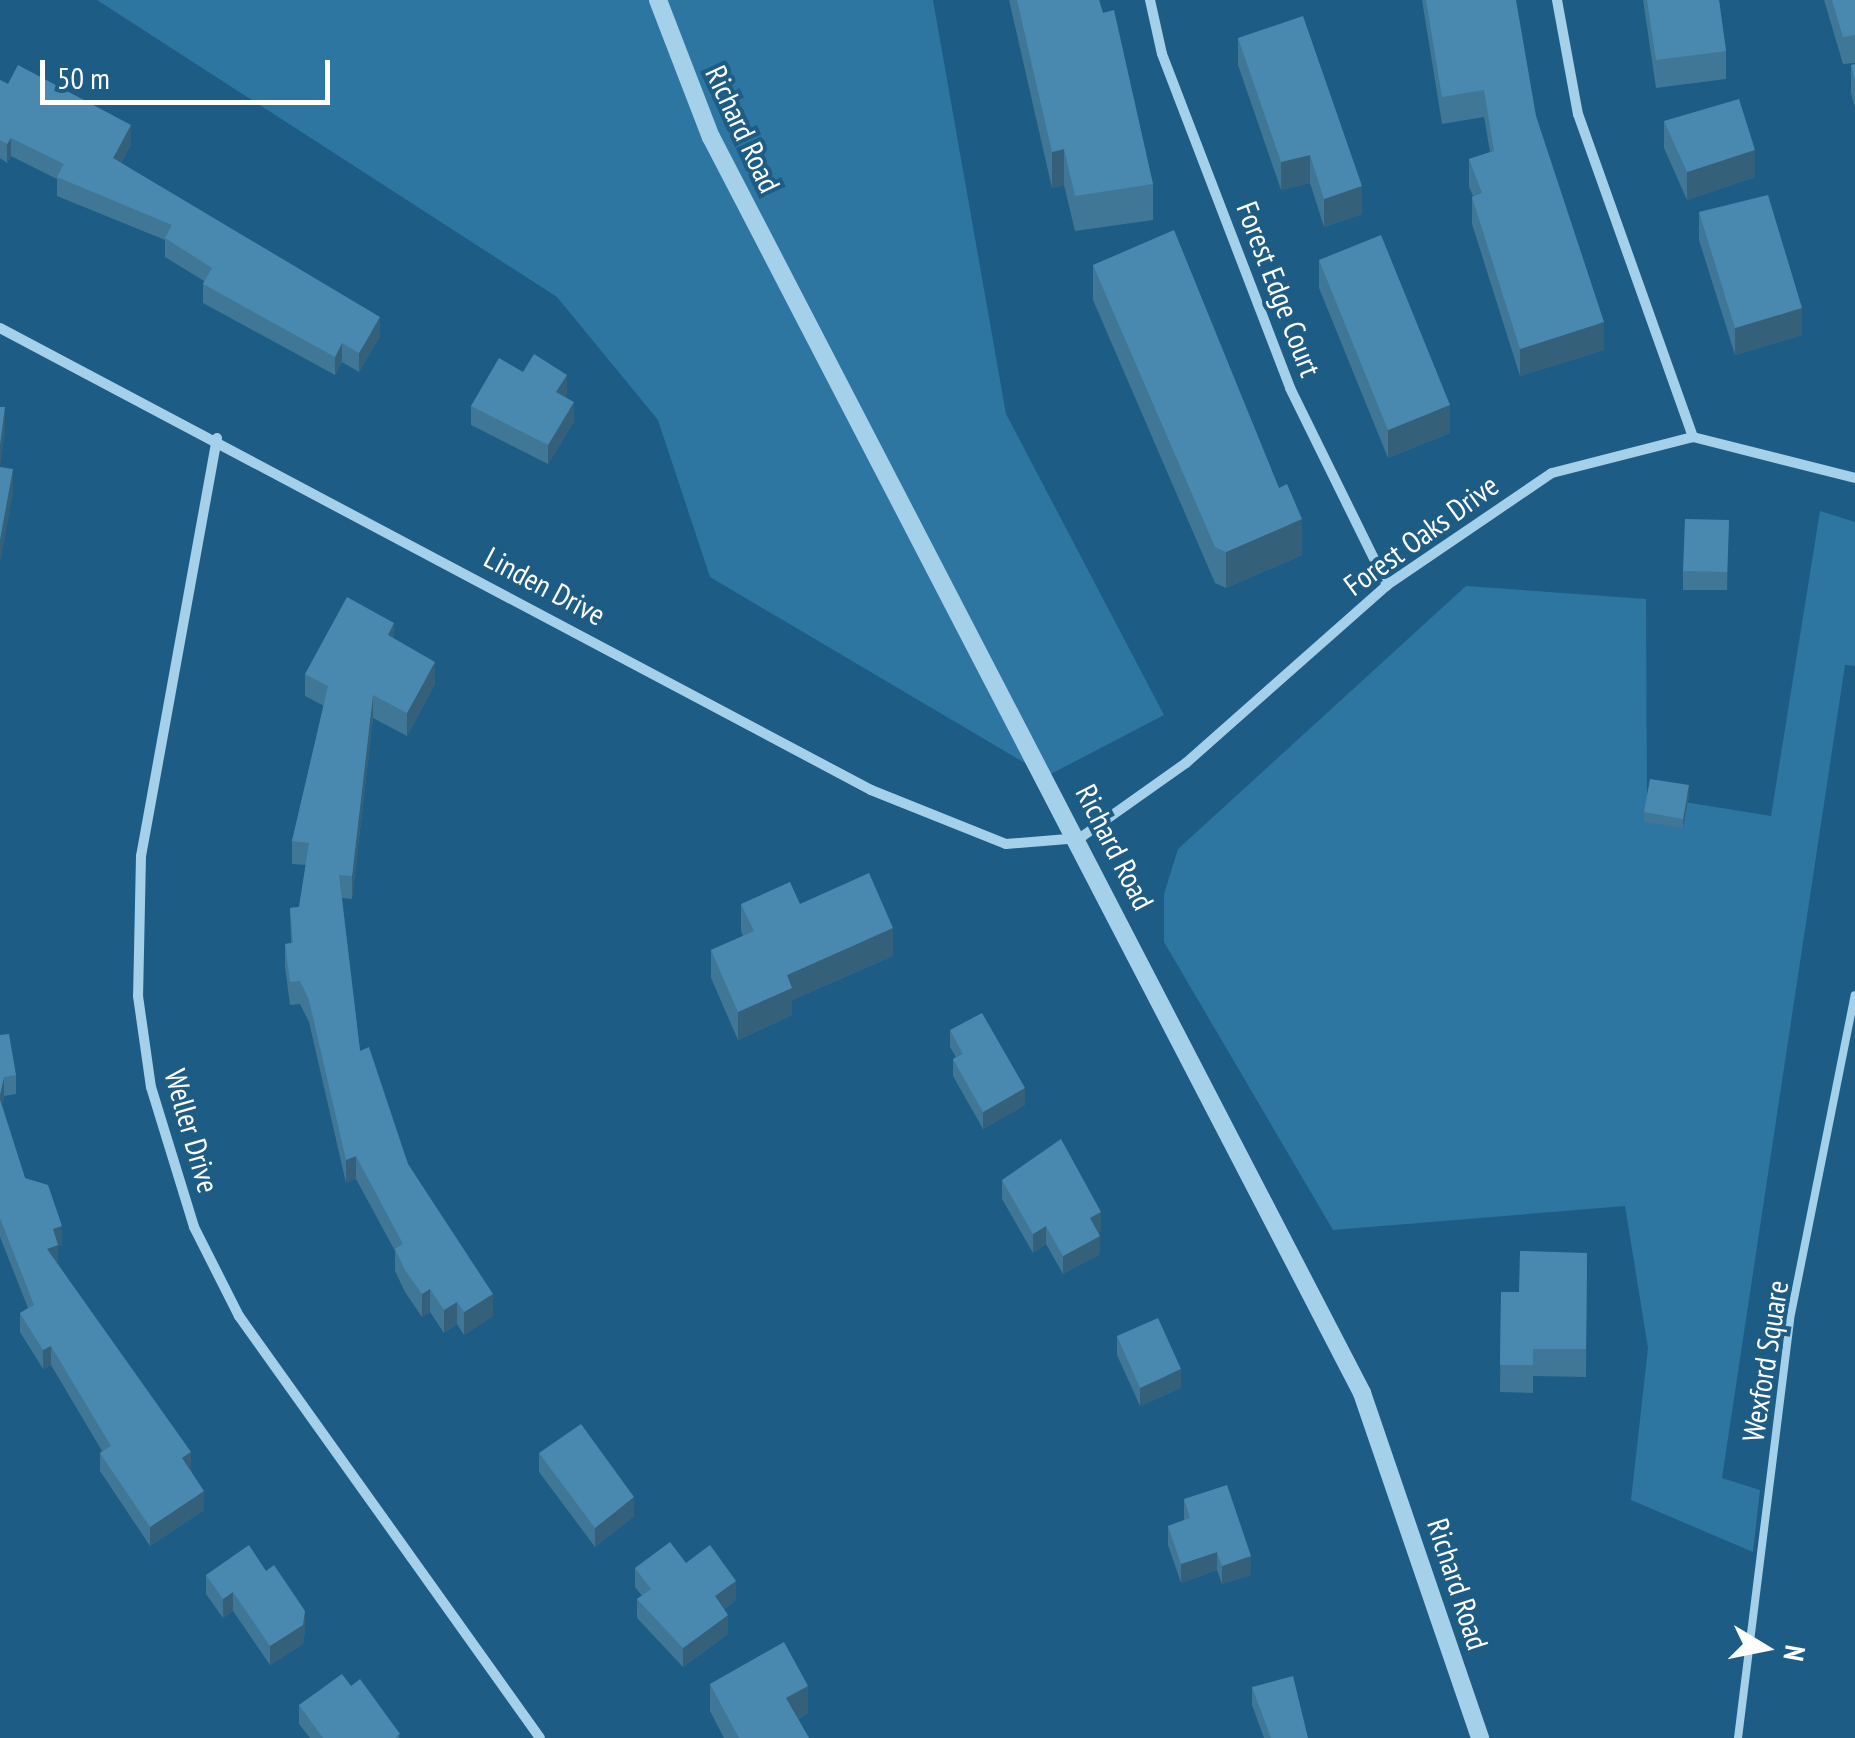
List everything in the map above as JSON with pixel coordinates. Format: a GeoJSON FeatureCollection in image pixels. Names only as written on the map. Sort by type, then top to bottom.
{"type":"FeatureCollection","features":[{"type":"Feature","properties":{"kind":"street","name":"Richard Road"},"geometry":{"type":"LineString","coordinates":[[658,0],[711,137],[1080,838],[1362,1393],[1480,1738]]}},
{"type":"Feature","properties":{"kind":"street","name":"Forest Edge Court"},"geometry":{"type":"LineString","coordinates":[[1150,0],[1162,54],[1290,388],[1388,585]]}},
{"type":"Feature","properties":{"kind":"street"},"geometry":{"type":"LineString","coordinates":[[1558,0],[1578,114],[1693,437]]}},
{"type":"Feature","properties":{"kind":"street","name":"Linden Drive"},"geometry":{"type":"LineString","coordinates":[[0,328],[217,438],[870,790],[1006,844],[1080,838]]}},
{"type":"Feature","properties":{"kind":"street","name":"Forest Oaks Drive"},"geometry":{"type":"LineString","coordinates":[[1080,838],[1186,763],[1388,585],[1552,474],[1693,437],[1855,478]]}},
{"type":"Feature","properties":{"kind":"street","name":"Weller Drive"},"geometry":{"type":"LineString","coordinates":[[217,438],[142,856],[138,996],[155,1103],[194,1226],[240,1316],[540,1738]]}},
{"type":"Feature","properties":{"kind":"lane","name":"Wexford Square"},"geometry":{"type":"LineString","coordinates":[[1738,1738],[1790,1318],[1855,995]]}},
{"type":"Feature","properties":{"kind":"shaded area"},"geometry":{"type":"Polygon","coordinates":[[[97,0],[933,0],[1006,414],[1164,715],[1047,776],[710,577],[658,420],[557,297],[97,0]]]}},
{"type":"Feature","properties":{"kind":"shaded area"},"geometry":{"type":"Polygon","coordinates":[[[1820,511],[1855,522],[1855,666],[1845,665],[1722,1478],[1760,1490],[1753,1552],[1631,1500],[1648,1348],[1625,1206],[1333,1230],[1164,942],[1164,894],[1178,849],[1466,586],[1646,599],[1647,796],[1771,816],[1820,511]]]}},
{"type":"Feature","properties":{"kind":"building"},"geometry":{"type":"Polygon","coordinates":[[[1017,0],[1099,0],[1103,13],[1114,10],[1153,184],[1075,196],[1064,149],[1052,152],[1017,0]]]}},
{"type":"Feature","properties":{"kind":"building"},"geometry":{"type":"Polygon","coordinates":[[[1426,0],[1516,0],[1536,116],[1604,322],[1520,349],[1472,197],[1482,193],[1469,159],[1494,151],[1484,90],[1442,97],[1426,0]]]}},
{"type":"Feature","properties":{"kind":"building"},"geometry":{"type":"Polygon","coordinates":[[[1647,0],[1719,0],[1726,51],[1656,60],[1647,0]]]}},
{"type":"Feature","properties":{"kind":"building"},"geometry":{"type":"Polygon","coordinates":[[[1832,0],[1855,0],[1855,35],[1843,37],[1832,0]]]}},
{"type":"Feature","properties":{"kind":"building"},"geometry":{"type":"Polygon","coordinates":[[[1303,16],[1362,186],[1324,199],[1310,155],[1281,162],[1238,38],[1303,16]]]}},
{"type":"Feature","properties":{"kind":"building"},"geometry":{"type":"Polygon","coordinates":[[[18,65],[131,125],[113,158],[380,317],[359,353],[342,343],[335,357],[203,284],[212,268],[165,238],[172,225],[57,177],[64,164],[11,138],[7,144],[0,140],[0,80],[8,84],[18,65]]]}},
{"type":"Feature","properties":{"kind":"building"},"geometry":{"type":"Polygon","coordinates":[[[1739,99],[1755,150],[1687,172],[1664,121],[1739,99]]]}},
{"type":"Feature","properties":{"kind":"building"},"geometry":{"type":"Polygon","coordinates":[[[1768,195],[1802,308],[1735,328],[1699,212],[1768,195]]]}},
{"type":"Feature","properties":{"kind":"building"},"geometry":{"type":"Polygon","coordinates":[[[1174,230],[1279,488],[1287,484],[1302,519],[1226,552],[1215,547],[1093,265],[1174,230]]]}},
{"type":"Feature","properties":{"kind":"building"},"geometry":{"type":"Polygon","coordinates":[[[1381,235],[1450,405],[1388,430],[1319,260],[1381,235]]]}},
{"type":"Feature","properties":{"kind":"building"},"geometry":{"type":"Polygon","coordinates":[[[534,354],[567,375],[556,392],[574,402],[548,445],[471,406],[499,358],[523,372],[534,354]]]}},
{"type":"Feature","properties":{"kind":"building"},"geometry":{"type":"Polygon","coordinates":[[[0,407],[5,407],[0,445],[0,407]]]}},
{"type":"Feature","properties":{"kind":"building"},"geometry":{"type":"Polygon","coordinates":[[[0,467],[13,469],[0,540],[0,467]]]}},
{"type":"Feature","properties":{"kind":"building"},"geometry":{"type":"Polygon","coordinates":[[[1685,519],[1729,520],[1727,572],[1683,571],[1685,519]]]}},
{"type":"Feature","properties":{"kind":"building"},"geometry":{"type":"Polygon","coordinates":[[[347,597],[394,623],[388,635],[435,662],[407,713],[373,695],[352,876],[339,875],[360,1051],[369,1047],[408,1164],[493,1294],[464,1312],[457,1302],[444,1310],[430,1289],[422,1294],[405,1270],[395,1249],[403,1244],[356,1156],[346,1160],[309,1000],[300,981],[290,982],[285,944],[293,943],[290,908],[299,907],[309,843],[292,841],[328,686],[305,674],[347,597]]]}},
{"type":"Feature","properties":{"kind":"building"},"geometry":{"type":"Polygon","coordinates":[[[1650,779],[1689,785],[1683,819],[1644,812],[1650,779]]]}},
{"type":"Feature","properties":{"kind":"building"},"geometry":{"type":"Polygon","coordinates":[[[869,873],[893,928],[787,975],[792,988],[738,1012],[711,950],[754,931],[741,904],[790,882],[800,904],[869,873]]]}},
{"type":"Feature","properties":{"kind":"building"},"geometry":{"type":"Polygon","coordinates":[[[982,1013],[1025,1088],[983,1112],[953,1059],[963,1054],[950,1030],[982,1013]]]}},
{"type":"Feature","properties":{"kind":"building"},"geometry":{"type":"Polygon","coordinates":[[[9,1034],[16,1075],[4,1077],[0,1095],[0,1035],[9,1034]]]}},
{"type":"Feature","properties":{"kind":"building"},"geometry":{"type":"Polygon","coordinates":[[[0,1100],[25,1178],[48,1185],[62,1226],[53,1229],[58,1245],[47,1249],[191,1452],[182,1458],[204,1491],[150,1527],[100,1453],[111,1446],[51,1346],[43,1350],[20,1313],[34,1305],[0,1218],[0,1100]]]}},
{"type":"Feature","properties":{"kind":"building"},"geometry":{"type":"Polygon","coordinates":[[[1061,1139],[1101,1212],[1090,1218],[1100,1236],[1063,1256],[1046,1226],[1033,1234],[1002,1180],[1061,1139]]]}},
{"type":"Feature","properties":{"kind":"building"},"geometry":{"type":"Polygon","coordinates":[[[1520,1251],[1587,1253],[1586,1349],[1533,1349],[1533,1365],[1500,1365],[1501,1292],[1519,1292],[1520,1251]]]}},
{"type":"Feature","properties":{"kind":"building"},"geometry":{"type":"Polygon","coordinates":[[[1158,1318],[1181,1369],[1140,1388],[1117,1336],[1158,1318]]]}},
{"type":"Feature","properties":{"kind":"building"},"geometry":{"type":"Polygon","coordinates":[[[581,1424],[634,1497],[595,1528],[539,1453],[581,1424]]]}},
{"type":"Feature","properties":{"kind":"building"},"geometry":{"type":"Polygon","coordinates":[[[1227,1485],[1251,1556],[1222,1566],[1217,1552],[1181,1564],[1168,1526],[1190,1518],[1184,1499],[1227,1485]]]}},
{"type":"Feature","properties":{"kind":"building"},"geometry":{"type":"Polygon","coordinates":[[[670,1542],[686,1563],[710,1545],[736,1581],[715,1596],[728,1615],[683,1648],[637,1599],[651,1589],[635,1568],[670,1542]]]}},
{"type":"Feature","properties":{"kind":"building"},"geometry":{"type":"Polygon","coordinates":[[[249,1545],[266,1571],[274,1565],[305,1611],[303,1625],[270,1646],[233,1592],[223,1599],[206,1575],[249,1545]]]}},
{"type":"Feature","properties":{"kind":"building"},"geometry":{"type":"Polygon","coordinates":[[[784,1642],[808,1686],[786,1698],[809,1738],[739,1738],[710,1684],[784,1642]]]}},
{"type":"Feature","properties":{"kind":"building"},"geometry":{"type":"Polygon","coordinates":[[[342,1674],[351,1686],[360,1679],[400,1734],[395,1738],[323,1738],[299,1705],[342,1674]]]}},
{"type":"Feature","properties":{"kind":"building"},"geometry":{"type":"Polygon","coordinates":[[[1293,1676],[1308,1738],[1271,1738],[1252,1687],[1293,1676]]]}}]}
